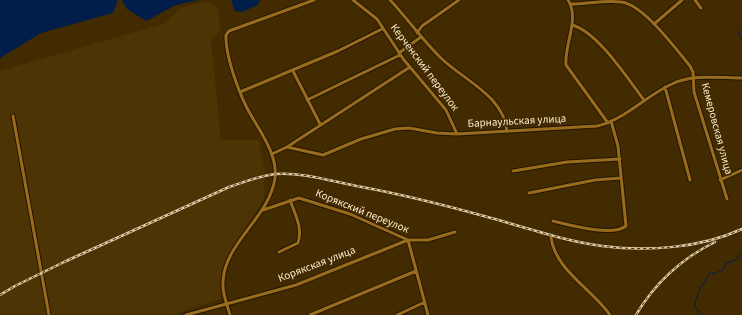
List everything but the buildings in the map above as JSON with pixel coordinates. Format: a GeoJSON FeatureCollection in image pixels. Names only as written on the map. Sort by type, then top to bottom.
{"type":"FeatureCollection","features":[{"type":"Feature","properties":{"kind":"street"},"geometry":{"type":"LineString","coordinates":[[230,315],[226,304],[223,283],[226,267],[252,223],[263,210],[275,178],[272,154],[240,92],[228,56],[226,35],[229,31],[314,0]]}},
{"type":"Feature","properties":{"kind":"street","name":"Керченский переулок"},"geometry":{"type":"LineString","coordinates":[[353,0],[377,19],[382,29],[400,54],[446,110],[457,134]]}},
{"type":"Feature","properties":{"kind":"street"},"geometry":{"type":"LineString","coordinates":[[390,0],[417,33],[442,60],[489,96],[504,117],[507,132]]}},
{"type":"Feature","properties":{"kind":"street"},"geometry":{"type":"LineString","coordinates":[[417,33],[422,26],[459,0]]}},
{"type":"Feature","properties":{"kind":"street"},"geometry":{"type":"LineString","coordinates":[[553,221],[606,230],[623,228],[626,223],[616,133],[610,122],[566,65],[572,26],[571,4],[568,0]]}},
{"type":"Feature","properties":{"kind":"street"},"geometry":{"type":"LineString","coordinates":[[654,24],[682,0]]}},
{"type":"Feature","properties":{"kind":"street"},"geometry":{"type":"LineString","coordinates":[[695,0],[701,8]]}},
{"type":"Feature","properties":{"kind":"street","name":"Кемеровская улица"},"geometry":{"type":"LineString","coordinates":[[571,4],[627,2],[642,12],[654,24],[690,66],[693,72],[694,92],[727,199]]}},
{"type":"Feature","properties":{"kind":"street"},"geometry":{"type":"LineString","coordinates":[[572,26],[581,29],[595,39],[644,100]]}},
{"type":"Feature","properties":{"kind":"street"},"geometry":{"type":"LineString","coordinates":[[240,92],[293,71],[382,29]]}},
{"type":"Feature","properties":{"kind":"street"},"geometry":{"type":"LineString","coordinates":[[307,100],[400,54],[421,37]]}},
{"type":"Feature","properties":{"kind":"street"},"geometry":{"type":"LineString","coordinates":[[272,154],[287,147],[320,124],[410,67]]}},
{"type":"Feature","properties":{"kind":"street"},"geometry":{"type":"LineString","coordinates":[[293,71],[320,124]]}},
{"type":"Feature","properties":{"kind":"street","name":"Барнаульская улица"},"geometry":{"type":"LineString","coordinates":[[287,147],[323,155],[377,133],[402,128],[437,134],[457,134],[597,126],[610,122],[665,87],[678,81],[693,78],[742,78]]}},
{"type":"Feature","properties":{"kind":"street"},"geometry":{"type":"LineString","coordinates":[[665,87],[690,180]]}},
{"type":"Feature","properties":{"kind":"street"},"geometry":{"type":"LineString","coordinates":[[12,116],[49,315]]}},
{"type":"Feature","properties":{"kind":"street"},"geometry":{"type":"LineString","coordinates":[[513,171],[568,162],[620,159]]}},
{"type":"Feature","properties":{"kind":"street"},"geometry":{"type":"LineString","coordinates":[[720,180],[742,170]]}},
{"type":"Feature","properties":{"kind":"street"},"geometry":{"type":"LineString","coordinates":[[529,194],[594,180],[621,178]]}},
{"type":"Feature","properties":{"kind":"street","name":"Корякский переулок"},"geometry":{"type":"LineString","coordinates":[[263,210],[299,198],[331,207],[408,240],[428,240],[455,232]]}},
{"type":"Feature","properties":{"kind":"street"},"geometry":{"type":"LineString","coordinates":[[279,252],[298,243],[300,236],[299,225],[290,200]]}},
{"type":"Feature","properties":{"kind":"street"},"geometry":{"type":"LineString","coordinates":[[551,237],[554,249],[561,262],[602,303],[610,315]]}},
{"type":"Feature","properties":{"kind":"street"},"geometry":{"type":"LineString","coordinates":[[408,240],[428,315]]}},
{"type":"Feature","properties":{"kind":"street","name":"Корякская улица"},"geometry":{"type":"LineString","coordinates":[[186,315],[296,285],[408,240]]}},
{"type":"Feature","properties":{"kind":"street"},"geometry":{"type":"LineString","coordinates":[[310,315],[416,271]]}},
{"type":"Feature","properties":{"kind":"street"},"geometry":{"type":"LineString","coordinates":[[397,315],[425,302]]}},
{"type":"Feature","properties":{"kind":"shaded area"},"geometry":{"type":"Polygon","coordinates":[[[207,1],[217,7],[221,29],[211,40],[221,140],[259,140],[265,174],[264,198],[226,258],[220,281],[221,299],[171,315],[0,315],[0,71],[166,23],[179,8],[207,1]]]}},
{"type":"Feature","properties":{"kind":"water"},"geometry":{"type":"Polygon","coordinates":[[[0,0],[118,0],[113,13],[41,33],[0,58],[0,0]]]}},
{"type":"Feature","properties":{"kind":"water"},"geometry":{"type":"Polygon","coordinates":[[[122,0],[199,0],[176,5],[146,21],[127,9],[122,0]]]}},
{"type":"Feature","properties":{"kind":"water"},"geometry":{"type":"Polygon","coordinates":[[[231,0],[260,0],[258,5],[242,12],[235,11],[231,0]]]}},
{"type":"Feature","properties":{"kind":"waterway"},"geometry":{"type":"LineString","coordinates":[[742,31],[738,34],[742,39]]}},
{"type":"Feature","properties":{"kind":"waterway"},"geometry":{"type":"LineString","coordinates":[[703,315],[697,309],[695,304],[706,279],[711,272],[714,274],[724,269],[726,263],[734,261],[742,254]]}},
{"type":"Feature","properties":{"kind":"railway"},"geometry":{"type":"LineString","coordinates":[[0,295],[64,262],[229,187],[275,174],[297,174],[426,201],[560,238],[602,246],[637,249],[674,247],[709,241],[742,229]]}},
{"type":"Feature","properties":{"kind":"railway"},"geometry":{"type":"LineString","coordinates":[[636,315],[660,282],[680,264],[703,248],[715,242]]}}]}
